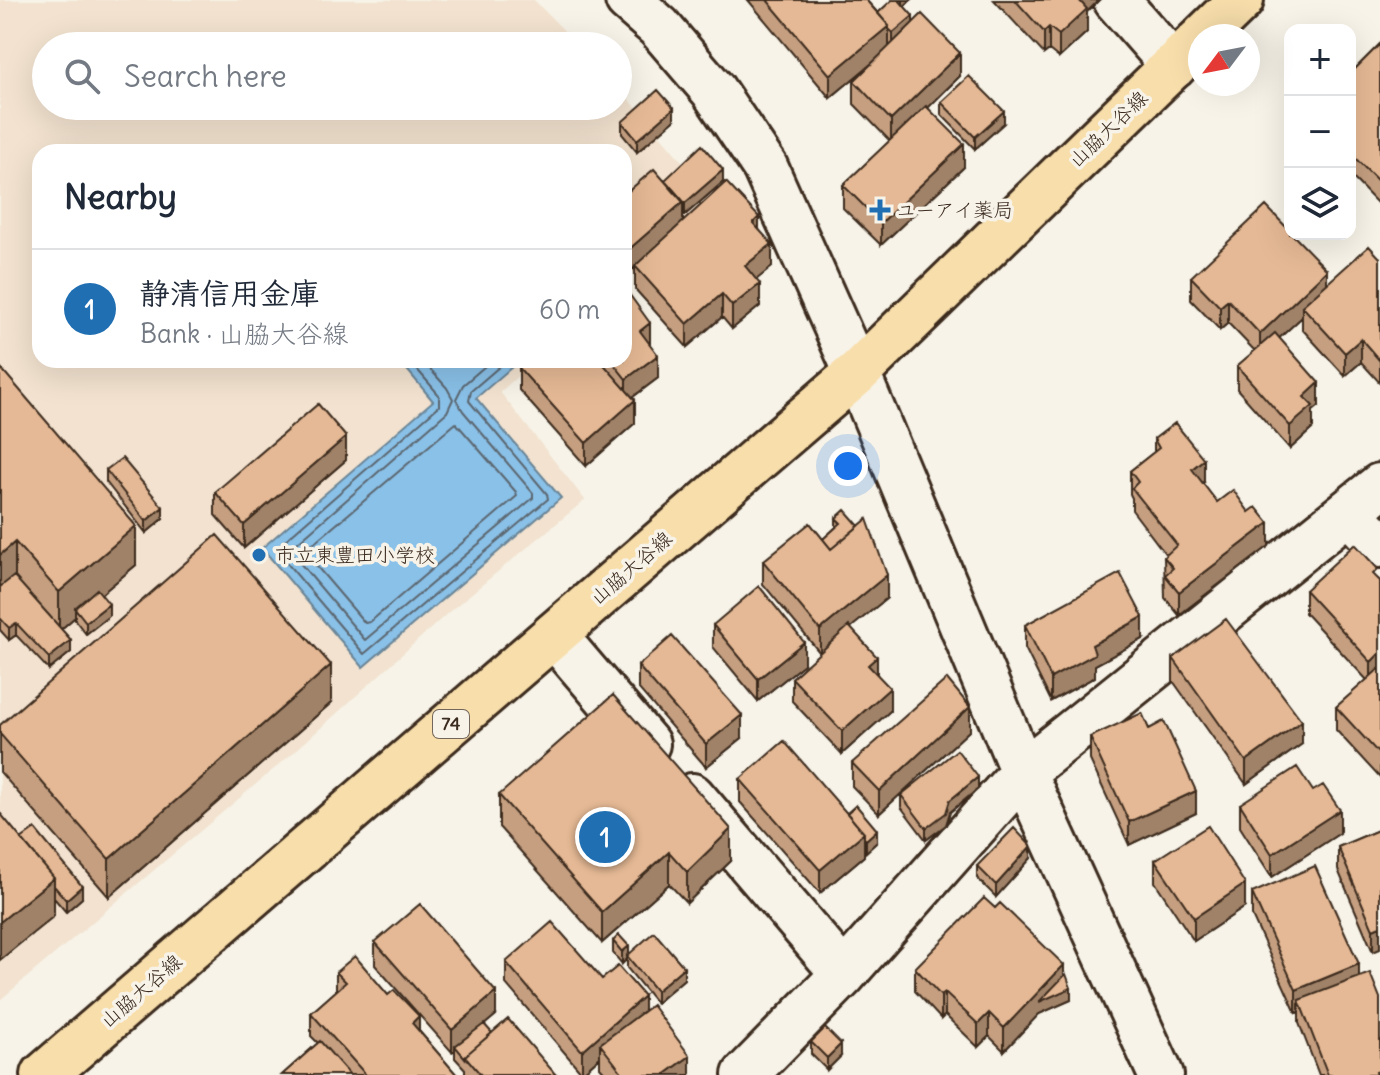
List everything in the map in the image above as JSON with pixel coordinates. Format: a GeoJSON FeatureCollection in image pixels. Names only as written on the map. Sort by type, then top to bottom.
{"type":"FeatureCollection","features":[{"type":"Feature","properties":{"kind":"main road","name":"山脇大谷線"},"geometry":{"type":"LineString","coordinates":[[1216,24],[1241,0]]}},
{"type":"Feature","properties":{"kind":"main road","name":"山脇大谷線"},"geometry":{"type":"LineString","coordinates":[[44,1075],[857,373],[1188,52]]}},
{"type":"Feature","properties":{"kind":"street"},"geometry":{"type":"LineString","coordinates":[[628,0],[659,27],[713,90],[765,167],[857,373],[1023,772],[1161,1075]]}},
{"type":"Feature","properties":{"kind":"street"},"geometry":{"type":"LineString","coordinates":[[1116,0],[1188,44]]}},
{"type":"Feature","properties":{"kind":"street"},"geometry":{"type":"LineString","coordinates":[[745,1075],[844,974],[1023,772],[1364,499],[1380,545]]}},
{"type":"Feature","properties":{"kind":"street"},"geometry":{"type":"LineString","coordinates":[[554,635],[844,974]]}},
{"type":"Feature","properties":{"kind":"shaded area","name":"市立東豊田小学校"},"geometry":{"type":"Polygon","coordinates":[[[0,0],[534,0],[565,32],[32,32],[32,120],[632,120],[632,102],[715,200],[632,274],[632,144],[32,144],[32,368],[527,368],[500,392],[585,500],[450,611],[294,752],[0,1000],[0,0]]]}},
{"type":"Feature","properties":{"kind":"water"},"geometry":{"type":"Polygon","coordinates":[[[406,368],[511,368],[476,398],[561,498],[363,667],[262,548],[433,401],[406,368]]]}},
{"type":"Feature","properties":{"kind":"building"},"geometry":{"type":"Polygon","coordinates":[[[767,0],[866,0],[889,26],[830,75],[767,0]]]}},
{"type":"Feature","properties":{"kind":"building"},"geometry":{"type":"Polygon","coordinates":[[[892,0],[899,0],[913,16],[893,33],[878,13],[892,0]]]}},
{"type":"Feature","properties":{"kind":"building"},"geometry":{"type":"Polygon","coordinates":[[[1015,0],[1079,0],[1087,9],[1059,35],[1049,27],[1044,32],[1015,0]]]}},
{"type":"Feature","properties":{"kind":"building"},"geometry":{"type":"Polygon","coordinates":[[[922,14],[960,53],[891,120],[854,81],[922,14]]]}},
{"type":"Feature","properties":{"kind":"building"},"geometry":{"type":"Polygon","coordinates":[[[1380,44],[1380,183],[1356,159],[1356,68],[1380,44]]]}},
{"type":"Feature","properties":{"kind":"building"},"geometry":{"type":"Polygon","coordinates":[[[969,76],[1004,111],[975,137],[941,102],[969,76]]]}},
{"type":"Feature","properties":{"kind":"building"},"geometry":{"type":"Polygon","coordinates":[[[658,90],[674,108],[637,140],[622,122],[632,120],[632,113],[658,90]]]}},
{"type":"Feature","properties":{"kind":"building"},"geometry":{"type":"Polygon","coordinates":[[[926,106],[964,144],[881,223],[843,185],[926,106]]]}},
{"type":"Feature","properties":{"kind":"building"},"geometry":{"type":"Polygon","coordinates":[[[702,145],[723,170],[685,203],[665,180],[702,145]]]}},
{"type":"Feature","properties":{"kind":"building"},"geometry":{"type":"Polygon","coordinates":[[[654,169],[683,202],[632,247],[632,188],[654,169]]]}},
{"type":"Feature","properties":{"kind":"building"},"geometry":{"type":"Polygon","coordinates":[[[726,182],[759,217],[753,223],[772,244],[745,266],[760,284],[732,306],[722,294],[687,324],[635,266],[726,182]]]}},
{"type":"Feature","properties":{"kind":"building"},"geometry":{"type":"Polygon","coordinates":[[[1266,206],[1284,225],[1284,240],[1298,240],[1327,270],[1260,334],[1228,300],[1220,307],[1191,277],[1266,206]]]}},
{"type":"Feature","properties":{"kind":"building"},"geometry":{"type":"Polygon","coordinates":[[[1369,246],[1380,258],[1380,361],[1361,339],[1345,353],[1302,306],[1369,246]]]}},
{"type":"Feature","properties":{"kind":"building"},"geometry":{"type":"Polygon","coordinates":[[[632,298],[650,323],[640,331],[658,355],[626,379],[617,368],[632,368],[632,298]]]}},
{"type":"Feature","properties":{"kind":"building"},"geometry":{"type":"Polygon","coordinates":[[[1275,333],[1319,383],[1304,397],[1313,406],[1290,426],[1237,366],[1275,333]]]}},
{"type":"Feature","properties":{"kind":"building"},"geometry":{"type":"Polygon","coordinates":[[[0,367],[136,526],[59,592],[15,542],[0,555],[0,367]]]}},
{"type":"Feature","properties":{"kind":"building"},"geometry":{"type":"Polygon","coordinates":[[[519,368],[607,368],[635,400],[586,443],[519,368]]]}},
{"type":"Feature","properties":{"kind":"building"},"geometry":{"type":"Polygon","coordinates":[[[318,404],[346,437],[244,525],[215,492],[318,404]]]}},
{"type":"Feature","properties":{"kind":"building"},"geometry":{"type":"Polygon","coordinates":[[[1175,423],[1204,459],[1192,469],[1217,502],[1233,490],[1249,512],[1256,507],[1269,523],[1179,592],[1165,575],[1173,568],[1164,557],[1177,545],[1132,488],[1138,482],[1130,471],[1159,448],[1154,439],[1175,423]]]}},
{"type":"Feature","properties":{"kind":"building"},"geometry":{"type":"Polygon","coordinates":[[[122,458],[163,507],[146,521],[106,470],[122,458]]]}},
{"type":"Feature","properties":{"kind":"building"},"geometry":{"type":"Polygon","coordinates":[[[845,510],[859,526],[831,549],[823,539],[841,523],[836,518],[845,510]]]}},
{"type":"Feature","properties":{"kind":"building"},"geometry":{"type":"Polygon","coordinates":[[[867,519],[887,575],[820,630],[763,561],[810,523],[831,549],[867,519]]]}},
{"type":"Feature","properties":{"kind":"building"},"geometry":{"type":"Polygon","coordinates":[[[217,535],[331,665],[109,859],[0,734],[0,725],[217,535]]]}},
{"type":"Feature","properties":{"kind":"building"},"geometry":{"type":"Polygon","coordinates":[[[1355,544],[1378,569],[1373,574],[1380,581],[1380,653],[1371,662],[1305,590],[1355,544]]]}},
{"type":"Feature","properties":{"kind":"building"},"geometry":{"type":"Polygon","coordinates":[[[1120,573],[1143,617],[1092,645],[1095,654],[1051,678],[1025,625],[1120,573]]]}},
{"type":"Feature","properties":{"kind":"building"},"geometry":{"type":"Polygon","coordinates":[[[14,576],[71,640],[49,658],[16,623],[9,628],[0,618],[0,587],[14,576]]]}},
{"type":"Feature","properties":{"kind":"building"},"geometry":{"type":"Polygon","coordinates":[[[759,586],[804,642],[758,679],[713,625],[759,586]]]}},
{"type":"Feature","properties":{"kind":"building"},"geometry":{"type":"Polygon","coordinates":[[[97,589],[109,604],[86,622],[75,608],[97,589]]]}},
{"type":"Feature","properties":{"kind":"building"},"geometry":{"type":"Polygon","coordinates":[[[1226,619],[1302,721],[1246,761],[1173,658],[1226,619]]]}},
{"type":"Feature","properties":{"kind":"building"},"geometry":{"type":"Polygon","coordinates":[[[849,626],[877,657],[868,665],[890,688],[842,731],[792,678],[849,626]]]}},
{"type":"Feature","properties":{"kind":"building"},"geometry":{"type":"Polygon","coordinates":[[[672,636],[742,715],[706,744],[638,666],[672,636]]]}},
{"type":"Feature","properties":{"kind":"building"},"geometry":{"type":"Polygon","coordinates":[[[1380,668],[1380,755],[1336,707],[1380,668]]]}},
{"type":"Feature","properties":{"kind":"building"},"geometry":{"type":"Polygon","coordinates":[[[947,679],[970,707],[879,791],[852,763],[947,679]]]}},
{"type":"Feature","properties":{"kind":"building"},"geometry":{"type":"Polygon","coordinates":[[[613,695],[731,829],[687,872],[669,852],[602,912],[499,795],[613,695]]]}},
{"type":"Feature","properties":{"kind":"building"},"geometry":{"type":"Polygon","coordinates":[[[1142,713],[1149,729],[1164,721],[1196,791],[1129,822],[1090,737],[1142,713]]]}},
{"type":"Feature","properties":{"kind":"building"},"geometry":{"type":"Polygon","coordinates":[[[784,741],[864,833],[820,870],[740,779],[784,741]]]}},
{"type":"Feature","properties":{"kind":"building"},"geometry":{"type":"Polygon","coordinates":[[[957,750],[978,777],[950,800],[946,813],[926,828],[901,795],[957,750]]]}},
{"type":"Feature","properties":{"kind":"building"},"geometry":{"type":"Polygon","coordinates":[[[1297,767],[1313,791],[1323,785],[1340,810],[1272,854],[1240,804],[1297,767]]]}},
{"type":"Feature","properties":{"kind":"building"},"geometry":{"type":"Polygon","coordinates":[[[856,805],[877,830],[866,840],[847,813],[856,805]]]}},
{"type":"Feature","properties":{"kind":"building"},"geometry":{"type":"Polygon","coordinates":[[[0,813],[54,878],[0,922],[0,813]]]}},
{"type":"Feature","properties":{"kind":"building"},"geometry":{"type":"Polygon","coordinates":[[[1208,826],[1245,884],[1194,918],[1155,860],[1208,826]]]}},
{"type":"Feature","properties":{"kind":"building"},"geometry":{"type":"Polygon","coordinates":[[[1014,828],[1031,846],[996,885],[977,866],[1014,828]]]}},
{"type":"Feature","properties":{"kind":"building"},"geometry":{"type":"Polygon","coordinates":[[[35,829],[82,886],[66,900],[54,886],[54,878],[21,839],[35,829]]]}},
{"type":"Feature","properties":{"kind":"building"},"geometry":{"type":"Polygon","coordinates":[[[1378,830],[1380,926],[1373,929],[1338,847],[1378,830]]]}},
{"type":"Feature","properties":{"kind":"building"},"geometry":{"type":"Polygon","coordinates":[[[1315,866],[1359,964],[1296,990],[1252,893],[1315,866]]]}},
{"type":"Feature","properties":{"kind":"building"},"geometry":{"type":"Polygon","coordinates":[[[984,898],[995,908],[1000,903],[1064,965],[1004,1028],[989,1013],[978,1024],[945,993],[941,996],[915,968],[984,898]]]}},
{"type":"Feature","properties":{"kind":"building"},"geometry":{"type":"Polygon","coordinates":[[[420,904],[496,992],[452,1030],[375,942],[420,904]]]}},
{"type":"Feature","properties":{"kind":"building"},"geometry":{"type":"Polygon","coordinates":[[[552,922],[602,979],[618,966],[644,996],[582,1051],[506,962],[552,922]]]}},
{"type":"Feature","properties":{"kind":"building"},"geometry":{"type":"Polygon","coordinates":[[[654,932],[684,967],[656,991],[627,956],[654,932]]]}},
{"type":"Feature","properties":{"kind":"building"},"geometry":{"type":"Polygon","coordinates":[[[619,935],[629,946],[622,952],[613,941],[619,935]]]}},
{"type":"Feature","properties":{"kind":"building"},"geometry":{"type":"Polygon","coordinates":[[[355,956],[388,995],[394,990],[419,1016],[412,1023],[457,1075],[366,1075],[311,1013],[346,982],[336,972],[355,956]]]}},
{"type":"Feature","properties":{"kind":"building"},"geometry":{"type":"Polygon","coordinates":[[[1370,973],[1380,998],[1380,1071],[1376,1072],[1377,1075],[1328,1075],[1299,1000],[1370,973]]]}},
{"type":"Feature","properties":{"kind":"building"},"geometry":{"type":"Polygon","coordinates":[[[1066,974],[1071,988],[1039,1002],[1066,974]]]}},
{"type":"Feature","properties":{"kind":"building"},"geometry":{"type":"Polygon","coordinates":[[[652,1005],[690,1056],[664,1075],[624,1075],[600,1044],[652,1005]]]}},
{"type":"Feature","properties":{"kind":"building"},"geometry":{"type":"Polygon","coordinates":[[[508,1019],[556,1075],[481,1075],[465,1056],[508,1019]]]}},
{"type":"Feature","properties":{"kind":"building"},"geometry":{"type":"Polygon","coordinates":[[[484,1024],[492,1033],[465,1058],[455,1046],[484,1024]]]}},
{"type":"Feature","properties":{"kind":"building"},"geometry":{"type":"Polygon","coordinates":[[[825,1028],[841,1044],[827,1058],[811,1042],[825,1028]]]}},
{"type":"Feature","properties":{"kind":"building"},"geometry":{"type":"Polygon","coordinates":[[[320,1041],[350,1075],[282,1075],[320,1041]]]}},
{"type":"Feature","properties":{"kind":"place","name":"ユーアイ薬局"},"geometry":{"type":"Point","coordinates":[880,210]}},
{"type":"Feature","properties":{"kind":"place","name":"市立東豊田小学校"},"geometry":{"type":"Point","coordinates":[259,555]}},
{"type":"Feature","properties":{"kind":"place","name":"静清信用金庫"},"geometry":{"type":"Point","coordinates":[605,837]}}]}
